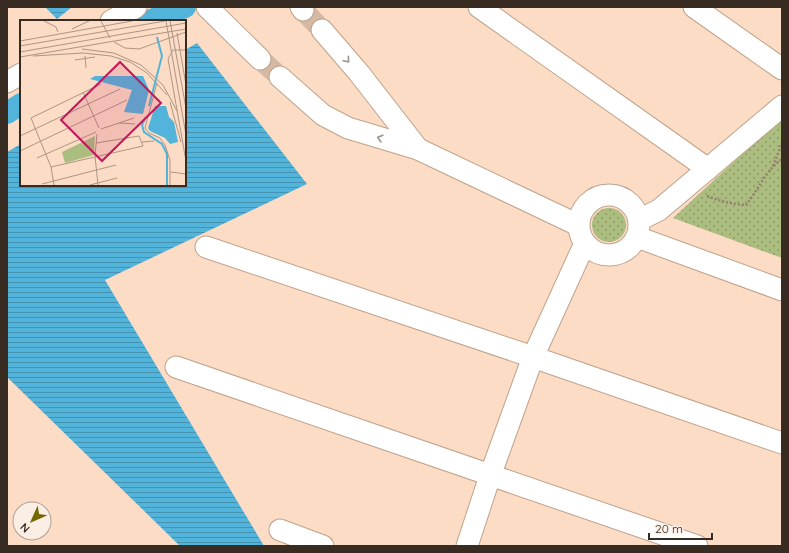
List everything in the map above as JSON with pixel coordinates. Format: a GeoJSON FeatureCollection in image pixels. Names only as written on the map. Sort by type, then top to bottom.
{"type":"FeatureCollection","features":[{"type":"Feature","properties":{"kind":"street"},"geometry":{"type":"LineString","coordinates":[[113,20],[136,7]]}},
{"type":"Feature","properties":{"kind":"street"},"geometry":{"type":"LineString","coordinates":[[206,7],[260,59]]}},
{"type":"Feature","properties":{"kind":"street"},"geometry":{"type":"LineString","coordinates":[[479,7],[708,169]]}},
{"type":"Feature","properties":{"kind":"street"},"geometry":{"type":"LineString","coordinates":[[694,7],[782,69]]}},
{"type":"Feature","properties":{"kind":"street"},"geometry":{"type":"LineString","coordinates":[[322,30],[359,73],[418,149]]}},
{"type":"Feature","properties":{"kind":"street"},"geometry":{"type":"LineString","coordinates":[[7,82],[20,75]]}},
{"type":"Feature","properties":{"kind":"street"},"geometry":{"type":"LineString","coordinates":[[280,77],[323,115],[348,128],[418,149],[582,234]]}},
{"type":"Feature","properties":{"kind":"street"},"geometry":{"type":"LineString","coordinates":[[638,229],[635,209],[628,201],[617,196],[606,194],[596,198],[586,204],[580,214],[582,234],[591,249],[608,255],[617,254],[625,250],[632,245],[638,229],[782,106]]}},
{"type":"Feature","properties":{"kind":"street"},"geometry":{"type":"LineString","coordinates":[[638,229],[782,290]]}},
{"type":"Feature","properties":{"kind":"street"},"geometry":{"type":"LineString","coordinates":[[467,546],[490,476],[533,357],[582,234]]}},
{"type":"Feature","properties":{"kind":"street"},"geometry":{"type":"LineString","coordinates":[[206,248],[533,357],[782,444]]}},
{"type":"Feature","properties":{"kind":"street"},"geometry":{"type":"LineString","coordinates":[[176,367],[697,546]]}},
{"type":"Feature","properties":{"kind":"street"},"geometry":{"type":"LineString","coordinates":[[280,530],[323,546]]}},
{"type":"Feature","properties":{"kind":"path"},"geometry":{"type":"LineString","coordinates":[[772,168],[782,143]]}},
{"type":"Feature","properties":{"kind":"path"},"geometry":{"type":"LineString","coordinates":[[688,187],[716,200],[731,204],[746,205],[772,168],[782,159]]}},
{"type":"Feature","properties":{"kind":"green space"},"geometry":{"type":"Polygon","coordinates":[[[782,117],[782,258],[673,218],[782,117]]]}},
{"type":"Feature","properties":{"kind":"green space"},"geometry":{"type":"Polygon","coordinates":[[[609,208],[621,213],[626,225],[621,237],[609,242],[597,237],[592,225],[597,213],[609,208]]]}},
{"type":"Feature","properties":{"kind":"water"},"geometry":{"type":"Polygon","coordinates":[[[45,7],[72,7],[57,19],[45,7]]]}},
{"type":"Feature","properties":{"kind":"water"},"geometry":{"type":"Polygon","coordinates":[[[197,43],[307,184],[105,280],[264,546],[180,546],[7,377],[7,152],[20,145],[20,186],[186,186],[186,49],[197,43]]]}},
{"type":"Feature","properties":{"kind":"waterway"},"geometry":{"type":"LineString","coordinates":[[152,20],[185,7]]}},
{"type":"Feature","properties":{"kind":"waterway"},"geometry":{"type":"LineString","coordinates":[[7,113],[20,105]]}},
{"type":"Feature","properties":{"kind":"tunnel"},"geometry":{"type":"LineString","coordinates":[[303,10],[322,30]]}},
{"type":"Feature","properties":{"kind":"tunnel"},"geometry":{"type":"LineString","coordinates":[[260,59],[280,77]]}}]}
